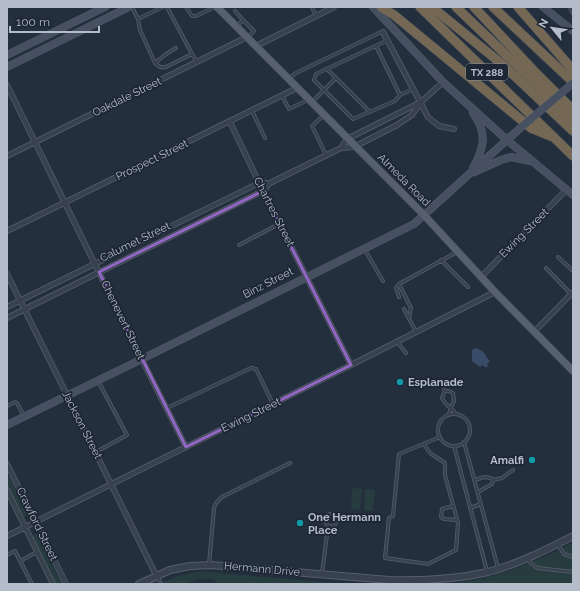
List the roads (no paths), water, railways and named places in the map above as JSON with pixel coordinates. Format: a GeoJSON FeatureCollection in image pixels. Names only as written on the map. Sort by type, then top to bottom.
{"type":"FeatureCollection","features":[{"type":"Feature","properties":{"kind":"highway"},"geometry":{"type":"LineString","coordinates":[[381,7],[394,15],[531,128],[553,137]]}},
{"type":"Feature","properties":{"kind":"highway","name":"TX 288"},"geometry":{"type":"LineString","coordinates":[[420,7],[573,156]]}},
{"type":"Feature","properties":{"kind":"highway"},"geometry":{"type":"LineString","coordinates":[[432,7],[503,65],[573,131]]}},
{"type":"Feature","properties":{"kind":"highway"},"geometry":{"type":"LineString","coordinates":[[456,7],[573,119]]}},
{"type":"Feature","properties":{"kind":"highway"},"geometry":{"type":"LineString","coordinates":[[474,7],[573,110]]}},
{"type":"Feature","properties":{"kind":"highway"},"geometry":{"type":"LineString","coordinates":[[493,7],[573,82]]}},
{"type":"Feature","properties":{"kind":"highway"},"geometry":{"type":"LineString","coordinates":[[518,7],[573,70]]}},
{"type":"Feature","properties":{"kind":"main road"},"geometry":{"type":"LineString","coordinates":[[7,55],[105,7]]}},
{"type":"Feature","properties":{"kind":"main road"},"geometry":{"type":"LineString","coordinates":[[7,67],[131,7]]}},
{"type":"Feature","properties":{"kind":"main road","name":"Almeda Road"},"geometry":{"type":"LineString","coordinates":[[216,7],[248,37],[354,147],[424,216],[495,292],[573,371]]}},
{"type":"Feature","properties":{"kind":"main road"},"geometry":{"type":"LineString","coordinates":[[373,7],[443,82],[464,102],[506,140],[573,195]]}},
{"type":"Feature","properties":{"kind":"main road"},"geometry":{"type":"LineString","coordinates":[[543,7],[573,31]]}},
{"type":"Feature","properties":{"kind":"main road","name":"Binz Street"},"geometry":{"type":"LineString","coordinates":[[7,425],[414,224],[506,140],[573,82]]}},
{"type":"Feature","properties":{"kind":"main road"},"geometry":{"type":"LineString","coordinates":[[464,102],[478,120],[483,136],[482,148],[467,176]]}},
{"type":"Feature","properties":{"kind":"main road"},"geometry":{"type":"LineString","coordinates":[[467,176],[494,162],[511,157],[533,162]]}},
{"type":"Feature","properties":{"kind":"street"},"geometry":{"type":"LineString","coordinates":[[256,46],[334,7]]}},
{"type":"Feature","properties":{"kind":"street"},"geometry":{"type":"LineString","coordinates":[[570,7],[573,12]]}},
{"type":"Feature","properties":{"kind":"street"},"geometry":{"type":"LineString","coordinates":[[383,32],[428,117],[438,126],[454,128]]}},
{"type":"Feature","properties":{"kind":"street","name":"Oakdale Street"},"geometry":{"type":"LineString","coordinates":[[7,156],[248,37]]}},
{"type":"Feature","properties":{"kind":"street"},"geometry":{"type":"LineString","coordinates":[[354,147],[397,125],[412,115],[420,103],[443,82]]}},
{"type":"Feature","properties":{"kind":"street","name":"Chenevert Street"},"geometry":{"type":"LineString","coordinates":[[7,85],[64,203],[186,447]]}},
{"type":"Feature","properties":{"kind":"street","name":"Prospect Street"},"geometry":{"type":"LineString","coordinates":[[7,232],[297,88]]}},
{"type":"Feature","properties":{"kind":"street"},"geometry":{"type":"LineString","coordinates":[[341,148],[347,139],[420,103]]}},
{"type":"Feature","properties":{"kind":"street","name":"Chartres Street"},"geometry":{"type":"LineString","coordinates":[[230,122],[259,183],[351,365]]}},
{"type":"Feature","properties":{"kind":"street","name":"Calumet Street"},"geometry":{"type":"LineString","coordinates":[[7,318],[263,191],[270,183],[326,155],[341,148],[354,147]]}},
{"type":"Feature","properties":{"kind":"street","name":"Calumet Street"},"geometry":{"type":"LineString","coordinates":[[7,307],[259,183],[270,183]]}},
{"type":"Feature","properties":{"kind":"street","name":"Ewing Street"},"geometry":{"type":"LineString","coordinates":[[481,277],[566,190]]}},
{"type":"Feature","properties":{"kind":"street","name":"Jackson Street"},"geometry":{"type":"LineString","coordinates":[[7,274],[156,575]]}},
{"type":"Feature","properties":{"kind":"street","name":"Ewing Street"},"geometry":{"type":"LineString","coordinates":[[7,536],[112,485],[495,292]]}},
{"type":"Feature","properties":{"kind":"street"},"geometry":{"type":"LineString","coordinates":[[534,332],[572,293]]}},
{"type":"Feature","properties":{"kind":"street","name":"Crawford Street"},"geometry":{"type":"LineString","coordinates":[[7,464],[66,584]]}},
{"type":"Feature","properties":{"kind":"street","name":"Crawford Street"},"geometry":{"type":"LineString","coordinates":[[7,490],[53,584]]}},
{"type":"Feature","properties":{"kind":"street","name":"Hermann Drive"},"geometry":{"type":"LineString","coordinates":[[139,584],[156,575],[170,570],[190,566],[209,565],[389,580],[413,581],[446,578],[487,572],[528,558],[573,536]]}},
{"type":"Feature","properties":{"kind":"lane"},"geometry":{"type":"LineString","coordinates":[[131,7],[138,18],[140,30],[155,63],[159,67],[166,67],[192,54]]}},
{"type":"Feature","properties":{"kind":"lane"},"geometry":{"type":"LineString","coordinates":[[138,18],[163,7]]}},
{"type":"Feature","properties":{"kind":"lane"},"geometry":{"type":"LineString","coordinates":[[168,7],[197,62]]}},
{"type":"Feature","properties":{"kind":"lane"},"geometry":{"type":"LineString","coordinates":[[186,7],[192,16],[196,16],[216,7]]}},
{"type":"Feature","properties":{"kind":"lane"},"geometry":{"type":"LineString","coordinates":[[312,7],[316,16]]}},
{"type":"Feature","properties":{"kind":"lane"},"geometry":{"type":"LineString","coordinates":[[235,11],[254,31],[248,37]]}},
{"type":"Feature","properties":{"kind":"lane"},"geometry":{"type":"LineString","coordinates":[[236,26],[243,20]]}},
{"type":"Feature","properties":{"kind":"lane"},"geometry":{"type":"LineString","coordinates":[[288,79],[323,60],[383,32]]}},
{"type":"Feature","properties":{"kind":"lane"},"geometry":{"type":"LineString","coordinates":[[388,40],[316,74],[314,80],[353,119],[395,101],[400,95],[413,89]]}},
{"type":"Feature","properties":{"kind":"lane"},"geometry":{"type":"LineString","coordinates":[[181,45],[186,43]]}},
{"type":"Feature","properties":{"kind":"lane"},"geometry":{"type":"LineString","coordinates":[[376,46],[400,95]]}},
{"type":"Feature","properties":{"kind":"lane"},"geometry":{"type":"LineString","coordinates":[[155,63],[176,48]]}},
{"type":"Feature","properties":{"kind":"lane"},"geometry":{"type":"LineString","coordinates":[[327,69],[370,112]]}},
{"type":"Feature","properties":{"kind":"lane"},"geometry":{"type":"LineString","coordinates":[[282,95],[289,109],[310,101],[336,78]]}},
{"type":"Feature","properties":{"kind":"lane"},"geometry":{"type":"LineString","coordinates":[[252,111],[265,138]]}},
{"type":"Feature","properties":{"kind":"lane"},"geometry":{"type":"LineString","coordinates":[[323,115],[312,126],[326,155]]}},
{"type":"Feature","properties":{"kind":"lane"},"geometry":{"type":"LineString","coordinates":[[239,245],[280,224]]}},
{"type":"Feature","properties":{"kind":"lane"},"geometry":{"type":"LineString","coordinates":[[364,248],[383,280]]}},
{"type":"Feature","properties":{"kind":"lane"},"geometry":{"type":"LineString","coordinates":[[399,297],[396,288],[399,284],[457,251]]}},
{"type":"Feature","properties":{"kind":"lane"},"geometry":{"type":"LineString","coordinates":[[558,257],[573,272]]}},
{"type":"Feature","properties":{"kind":"lane"},"geometry":{"type":"LineString","coordinates":[[441,260],[468,287]]}},
{"type":"Feature","properties":{"kind":"lane"},"geometry":{"type":"LineString","coordinates":[[546,268],[572,293]]}},
{"type":"Feature","properties":{"kind":"lane"},"geometry":{"type":"LineString","coordinates":[[399,284],[411,308],[409,318]]}},
{"type":"Feature","properties":{"kind":"lane"},"geometry":{"type":"LineString","coordinates":[[404,308],[416,332]]}},
{"type":"Feature","properties":{"kind":"lane"},"geometry":{"type":"LineString","coordinates":[[397,342],[406,353]]}},
{"type":"Feature","properties":{"kind":"lane"},"geometry":{"type":"LineString","coordinates":[[166,408],[251,368],[256,369],[273,404]]}},
{"type":"Feature","properties":{"kind":"lane"},"geometry":{"type":"LineString","coordinates":[[96,452],[128,435],[98,380]]}},
{"type":"Feature","properties":{"kind":"lane"},"geometry":{"type":"LineString","coordinates":[[443,386],[446,391],[452,393],[454,396],[454,401],[449,414],[438,426],[440,437],[446,443],[454,446],[464,442],[470,433],[468,422],[460,415],[449,414]]}},
{"type":"Feature","properties":{"kind":"lane"},"geometry":{"type":"LineString","coordinates":[[446,391],[442,398],[445,404],[451,407],[455,414]]}},
{"type":"Feature","properties":{"kind":"lane"},"geometry":{"type":"LineString","coordinates":[[7,406],[15,402],[17,403],[24,417]]}},
{"type":"Feature","properties":{"kind":"lane"},"geometry":{"type":"LineString","coordinates":[[424,444],[430,453],[445,463],[445,475],[458,525],[456,550],[428,564],[385,558],[389,518],[393,516],[399,454],[440,437]]}},
{"type":"Feature","properties":{"kind":"lane"},"geometry":{"type":"LineString","coordinates":[[464,442],[498,568]]}},
{"type":"Feature","properties":{"kind":"lane"},"geometry":{"type":"LineString","coordinates":[[454,446],[487,572]]}},
{"type":"Feature","properties":{"kind":"lane"},"geometry":{"type":"LineString","coordinates":[[209,565],[214,508],[216,503],[222,497],[290,464]]}},
{"type":"Feature","properties":{"kind":"lane"},"geometry":{"type":"LineString","coordinates":[[474,480],[485,477],[493,480],[502,478],[513,470]]}},
{"type":"Feature","properties":{"kind":"lane"},"geometry":{"type":"LineString","coordinates":[[478,492],[492,484],[493,480]]}},
{"type":"Feature","properties":{"kind":"lane"},"geometry":{"type":"LineString","coordinates":[[470,508],[481,504]]}},
{"type":"Feature","properties":{"kind":"lane"},"geometry":{"type":"LineString","coordinates":[[454,506],[442,509],[441,517],[444,519],[457,520]]}},
{"type":"Feature","properties":{"kind":"lane"},"geometry":{"type":"LineString","coordinates":[[322,575],[328,526],[325,523],[325,517],[331,514],[335,515],[337,522],[334,526],[328,526]]}},
{"type":"Feature","properties":{"kind":"lane"},"geometry":{"type":"LineString","coordinates":[[558,544],[564,554],[573,556]]}},
{"type":"Feature","properties":{"kind":"lane"},"geometry":{"type":"LineString","coordinates":[[7,556],[15,551],[32,584]]}},
{"type":"Feature","properties":{"kind":"lane"},"geometry":{"type":"LineString","coordinates":[[20,561],[37,552]]}},
{"type":"Feature","properties":{"kind":"lane"},"geometry":{"type":"LineString","coordinates":[[528,558],[537,568],[573,572]]}},
{"type":"Feature","properties":{"kind":"lane"},"geometry":{"type":"LineString","coordinates":[[156,575],[161,584]]}},
{"type":"Feature","properties":{"kind":"water"},"geometry":{"type":"Polygon","coordinates":[[[475,348],[484,352],[490,361],[486,368],[483,365],[480,367],[472,361],[472,350],[475,348]]]}},
{"type":"Feature","properties":{"kind":"place","name":"Esplanade"},"geometry":{"type":"Point","coordinates":[400,382]}},
{"type":"Feature","properties":{"kind":"place","name":"Amalfi"},"geometry":{"type":"Point","coordinates":[532,460]}},
{"type":"Feature","properties":{"kind":"place","name":"One Hermann Place"},"geometry":{"type":"Point","coordinates":[300,523]}}]}
